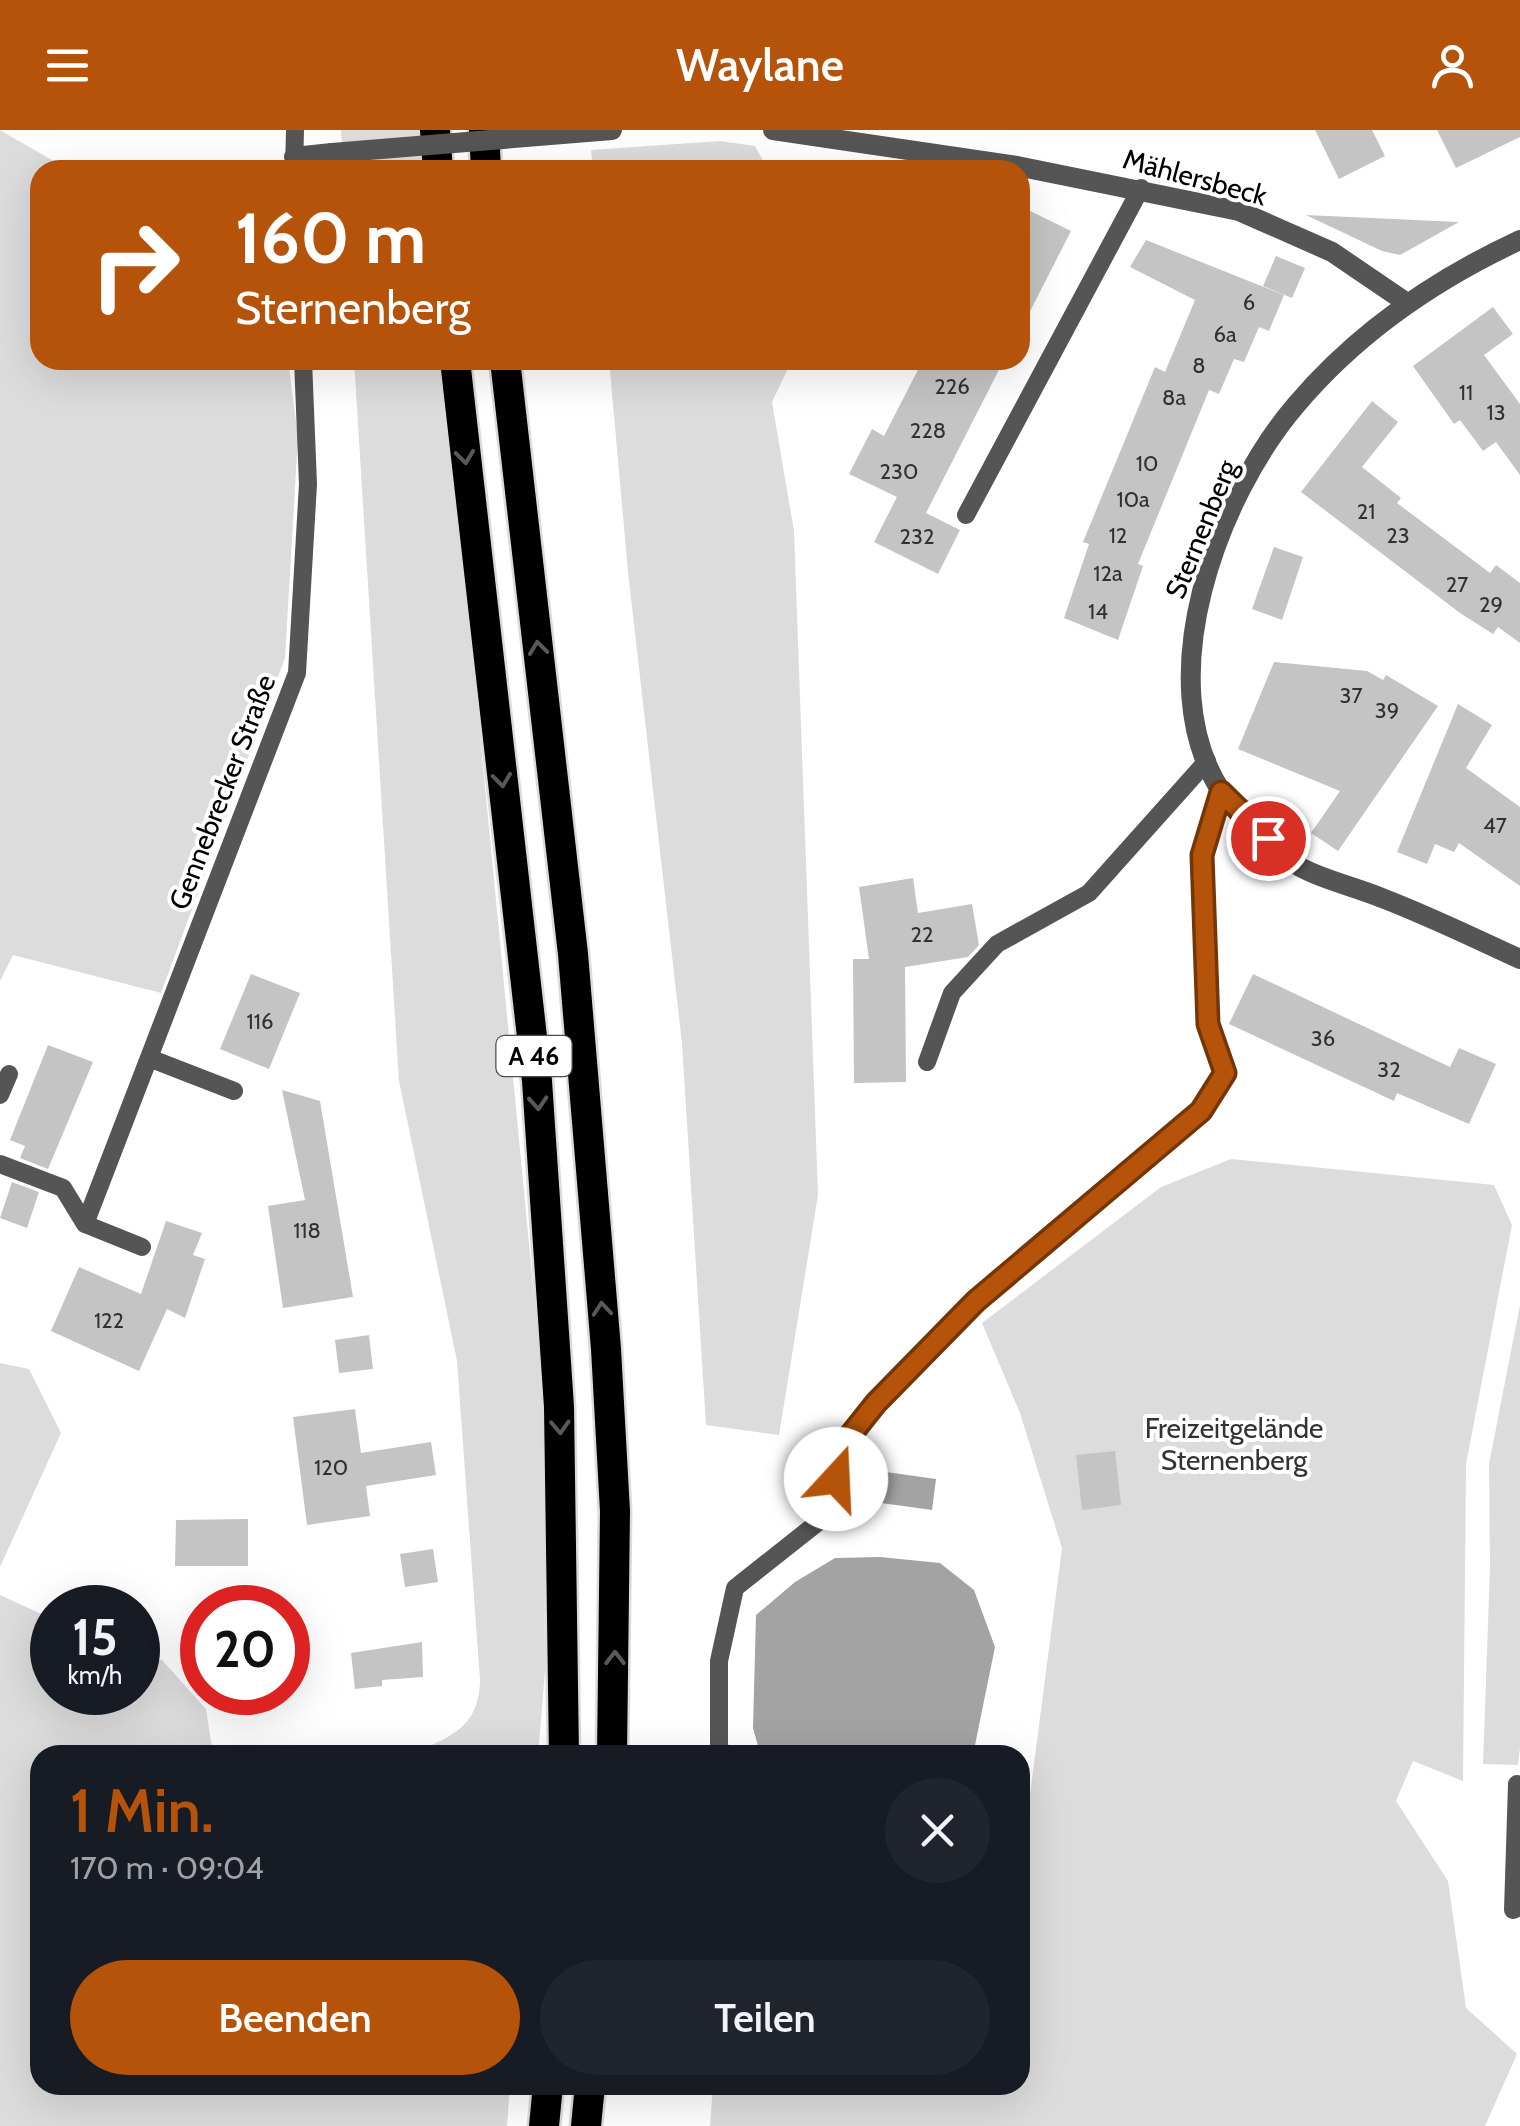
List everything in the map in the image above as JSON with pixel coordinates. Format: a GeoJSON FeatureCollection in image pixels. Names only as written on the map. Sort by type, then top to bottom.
{"type":"FeatureCollection","features":[{"type":"Feature","properties":{"kind":"highway"},"geometry":{"type":"LineString","coordinates":[[434,130],[437,160]]}},
{"type":"Feature","properties":{"kind":"highway"},"geometry":{"type":"LineString","coordinates":[[484,130],[486,160]]}},
{"type":"Feature","properties":{"kind":"highway","name":"A 46"},"geometry":{"type":"LineString","coordinates":[[456,370],[537,1081],[559,1407],[564,1745]]}},
{"type":"Feature","properties":{"kind":"highway","name":"A 46"},"geometry":{"type":"LineString","coordinates":[[506,370],[573,954],[606,1349],[615,1511],[612,1745]]}},
{"type":"Feature","properties":{"kind":"highway"},"geometry":{"type":"LineString","coordinates":[[544,2126],[547,2095]]}},
{"type":"Feature","properties":{"kind":"highway"},"geometry":{"type":"LineString","coordinates":[[586,2126],[589,2095]]}},
{"type":"Feature","properties":{"kind":"street"},"geometry":{"type":"LineString","coordinates":[[308,160],[332,153],[612,130]]}},
{"type":"Feature","properties":{"kind":"street","name":"Mählersbeck"},"geometry":{"type":"LineString","coordinates":[[773,130],[963,160]]}},
{"type":"Feature","properties":{"kind":"street","name":"Mählersbeck"},"geometry":{"type":"LineString","coordinates":[[1030,171],[1141,188],[1239,210],[1332,252],[1407,302]]}},
{"type":"Feature","properties":{"kind":"street","name":"Sternenberg"},"geometry":{"type":"LineString","coordinates":[[1520,240],[1407,302],[1295,406],[1244,482],[1204,582],[1192,632],[1188,682],[1207,761],[1221,792],[1291,862],[1412,910],[1520,960]]}},
{"type":"Feature","properties":{"kind":"lane"},"geometry":{"type":"LineString","coordinates":[[294,160],[296,130]]}},
{"type":"Feature","properties":{"kind":"lane"},"geometry":{"type":"LineString","coordinates":[[966,515],[1141,188]]}},
{"type":"Feature","properties":{"kind":"lane","name":"Gennebrecker Straße"},"geometry":{"type":"LineString","coordinates":[[85,1224],[297,673],[308,484],[302,370]]}},
{"type":"Feature","properties":{"kind":"lane"},"geometry":{"type":"LineString","coordinates":[[927,1062],[952,993],[997,944],[1089,893],[1207,761]]}},
{"type":"Feature","properties":{"kind":"lane"},"geometry":{"type":"LineString","coordinates":[[718,1745],[720,1661],[734,1588],[826,1516],[845,1442],[876,1403],[976,1301],[1201,1111],[1225,1073],[1208,1024],[1202,855],[1221,792]]}},
{"type":"Feature","properties":{"kind":"lane"},"geometry":{"type":"LineString","coordinates":[[149,1058],[234,1092]]}},
{"type":"Feature","properties":{"kind":"lane"},"geometry":{"type":"LineString","coordinates":[[0,1094],[9,1074]]}},
{"type":"Feature","properties":{"kind":"lane"},"geometry":{"type":"LineString","coordinates":[[0,1164],[63,1188],[85,1224],[142,1247]]}},
{"type":"Feature","properties":{"kind":"lane"},"geometry":{"type":"LineString","coordinates":[[1516,1784],[1513,1910],[1520,1907]]}},
{"type":"Feature","properties":{"kind":"green space"},"geometry":{"type":"Polygon","coordinates":[[[0,130],[52,160],[30,160],[30,370],[289,370],[298,437],[285,658],[161,993],[13,955],[0,981],[0,130]]]}},
{"type":"Feature","properties":{"kind":"green space"},"geometry":{"type":"Polygon","coordinates":[[[341,130],[425,130],[427,160],[342,160],[341,130]]]}},
{"type":"Feature","properties":{"kind":"green space"},"geometry":{"type":"Polygon","coordinates":[[[720,141],[755,146],[763,160],[592,160],[591,150],[720,141]]]}},
{"type":"Feature","properties":{"kind":"green space"},"geometry":{"type":"Polygon","coordinates":[[[355,370],[445,370],[543,1389],[545,1671],[539,1745],[431,1745],[468,1721],[480,1680],[457,1361],[399,1081],[355,370]]]}},
{"type":"Feature","properties":{"kind":"green space"},"geometry":{"type":"Polygon","coordinates":[[[610,370],[787,370],[772,402],[794,531],[818,1195],[779,1435],[706,1425],[682,1043],[628,572],[610,370]]]}},
{"type":"Feature","properties":{"kind":"green space","name":"Freizeitgelände Sternenberg"},"geometry":{"type":"Polygon","coordinates":[[[1231,1159],[1494,1185],[1512,1225],[1466,1464],[1463,1781],[1413,1761],[1396,1801],[1448,1881],[1466,2008],[1517,2054],[1485,2126],[710,2126],[712,2095],[1030,2095],[1030,1795],[1062,1548],[1020,1413],[982,1323],[1161,1187],[1231,1159]]]}},
{"type":"Feature","properties":{"kind":"green space"},"geometry":{"type":"Polygon","coordinates":[[[1520,1305],[1520,1748],[1518,1765],[1483,1764],[1490,1567],[1489,1464],[1520,1305]]]}},
{"type":"Feature","properties":{"kind":"green space"},"geometry":{"type":"Polygon","coordinates":[[[0,1363],[29,1369],[61,1433],[0,1567],[0,1363]]]}},
{"type":"Feature","properties":{"kind":"green space"},"geometry":{"type":"Polygon","coordinates":[[[0,1595],[30,1609],[30,1715],[160,1715],[160,1660],[180,1680],[180,1715],[207,1715],[211,1745],[30,1745],[30,2095],[509,2095],[507,2126],[0,2126],[0,1595]]]}},
{"type":"Feature","properties":{"kind":"shaded area"},"geometry":{"type":"Polygon","coordinates":[[[879,1471],[936,1479],[932,1510],[874,1502],[879,1471]]]}},
{"type":"Feature","properties":{"kind":"shaded area"},"geometry":{"type":"Polygon","coordinates":[[[880,1557],[940,1563],[974,1590],[995,1647],[975,1745],[758,1745],[753,1728],[756,1615],[795,1582],[835,1558],[880,1557]]]}},
{"type":"Feature","properties":{"kind":"building"},"geometry":{"type":"Polygon","coordinates":[[[1315,130],[1372,130],[1385,156],[1339,179],[1315,130]]]}},
{"type":"Feature","properties":{"kind":"building"},"geometry":{"type":"Polygon","coordinates":[[[1437,130],[1520,130],[1520,137],[1456,168],[1437,130]]]}},
{"type":"Feature","properties":{"kind":"building"},"geometry":{"type":"Polygon","coordinates":[[[1030,211],[1071,231],[1030,311],[1030,211]]]}},
{"type":"Feature","properties":{"kind":"building"},"geometry":{"type":"Polygon","coordinates":[[[1306,215],[1459,222],[1400,255],[1382,251],[1306,215]]]}},
{"type":"Feature","properties":{"kind":"building"},"geometry":{"type":"Polygon","coordinates":[[[1146,240],[1284,295],[1269,331],[1259,327],[1244,362],[1234,359],[1219,394],[1209,390],[1138,564],[1143,566],[1118,640],[1064,618],[1089,544],[1083,542],[1155,367],[1165,372],[1195,300],[1130,267],[1146,240]]]}},
{"type":"Feature","properties":{"kind":"building"},"geometry":{"type":"Polygon","coordinates":[[[1276,256],[1305,268],[1292,298],[1263,286],[1276,256]]]}},
{"type":"Feature","properties":{"kind":"building"},"geometry":{"type":"Polygon","coordinates":[[[1493,307],[1513,334],[1484,355],[1520,404],[1520,475],[1496,442],[1483,451],[1460,420],[1454,424],[1413,366],[1493,307]]]}},
{"type":"Feature","properties":{"kind":"building"},"geometry":{"type":"Polygon","coordinates":[[[918,370],[999,370],[926,513],[960,530],[938,574],[874,542],[897,497],[849,474],[872,429],[884,436],[918,370]]]}},
{"type":"Feature","properties":{"kind":"building"},"geometry":{"type":"Polygon","coordinates":[[[1372,401],[1398,422],[1362,467],[1401,498],[1397,503],[1490,573],[1496,565],[1520,583],[1520,643],[1498,627],[1493,634],[1460,613],[1301,492],[1372,401]]]}},
{"type":"Feature","properties":{"kind":"building"},"geometry":{"type":"Polygon","coordinates":[[[1274,547],[1303,557],[1282,620],[1252,609],[1274,547]]]}},
{"type":"Feature","properties":{"kind":"building"},"geometry":{"type":"Polygon","coordinates":[[[1274,662],[1367,671],[1383,680],[1386,675],[1438,706],[1338,851],[1311,833],[1340,791],[1238,749],[1274,662]]]}},
{"type":"Feature","properties":{"kind":"building"},"geometry":{"type":"Polygon","coordinates":[[[1458,704],[1492,725],[1466,768],[1520,807],[1520,886],[1459,843],[1454,852],[1435,844],[1427,864],[1397,852],[1458,704]]]}},
{"type":"Feature","properties":{"kind":"building"},"geometry":{"type":"Polygon","coordinates":[[[913,878],[918,913],[972,904],[979,945],[968,957],[905,967],[906,1082],[854,1083],[853,959],[869,959],[859,887],[913,878]]]}},
{"type":"Feature","properties":{"kind":"building"},"geometry":{"type":"Polygon","coordinates":[[[251,974],[300,993],[269,1069],[220,1049],[251,974]]]}},
{"type":"Feature","properties":{"kind":"building"},"geometry":{"type":"Polygon","coordinates":[[[1253,974],[1450,1067],[1459,1048],[1496,1064],[1469,1124],[1397,1093],[1394,1101],[1229,1024],[1253,974]]]}},
{"type":"Feature","properties":{"kind":"building"},"geometry":{"type":"Polygon","coordinates":[[[48,1045],[93,1062],[48,1169],[20,1158],[25,1146],[10,1140],[48,1045]]]}},
{"type":"Feature","properties":{"kind":"building"},"geometry":{"type":"Polygon","coordinates":[[[282,1090],[320,1101],[353,1297],[283,1308],[268,1206],[305,1200],[282,1090]]]}},
{"type":"Feature","properties":{"kind":"building"},"geometry":{"type":"Polygon","coordinates":[[[12,1182],[39,1192],[27,1228],[0,1218],[12,1182]]]}},
{"type":"Feature","properties":{"kind":"building"},"geometry":{"type":"Polygon","coordinates":[[[166,1221],[202,1233],[193,1255],[205,1259],[185,1318],[167,1309],[139,1371],[51,1331],[79,1267],[141,1294],[166,1221]]]}},
{"type":"Feature","properties":{"kind":"building"},"geometry":{"type":"Polygon","coordinates":[[[369,1335],[373,1369],[339,1373],[335,1340],[369,1335]]]}},
{"type":"Feature","properties":{"kind":"building"},"geometry":{"type":"Polygon","coordinates":[[[355,1409],[361,1453],[431,1442],[436,1475],[366,1486],[370,1516],[307,1525],[293,1417],[355,1409]]]}},
{"type":"Feature","properties":{"kind":"building"},"geometry":{"type":"Polygon","coordinates":[[[1115,1451],[1121,1505],[1082,1510],[1076,1455],[1115,1451]]]}},
{"type":"Feature","properties":{"kind":"building"},"geometry":{"type":"Polygon","coordinates":[[[248,1519],[248,1566],[175,1566],[176,1520],[248,1519]]]}},
{"type":"Feature","properties":{"kind":"building"},"geometry":{"type":"Polygon","coordinates":[[[433,1549],[438,1582],[405,1587],[400,1554],[433,1549]]]}},
{"type":"Feature","properties":{"kind":"building"},"geometry":{"type":"Polygon","coordinates":[[[422,1642],[423,1677],[382,1680],[382,1686],[355,1689],[351,1653],[422,1642]]]}},
{"type":"Feature","properties":{"kind":"route"},"geometry":{"type":"LineString","coordinates":[[836,1479],[845,1442],[876,1403],[976,1301],[1201,1111],[1225,1073],[1208,1024],[1202,855],[1221,792],[1268,838]]}}]}
